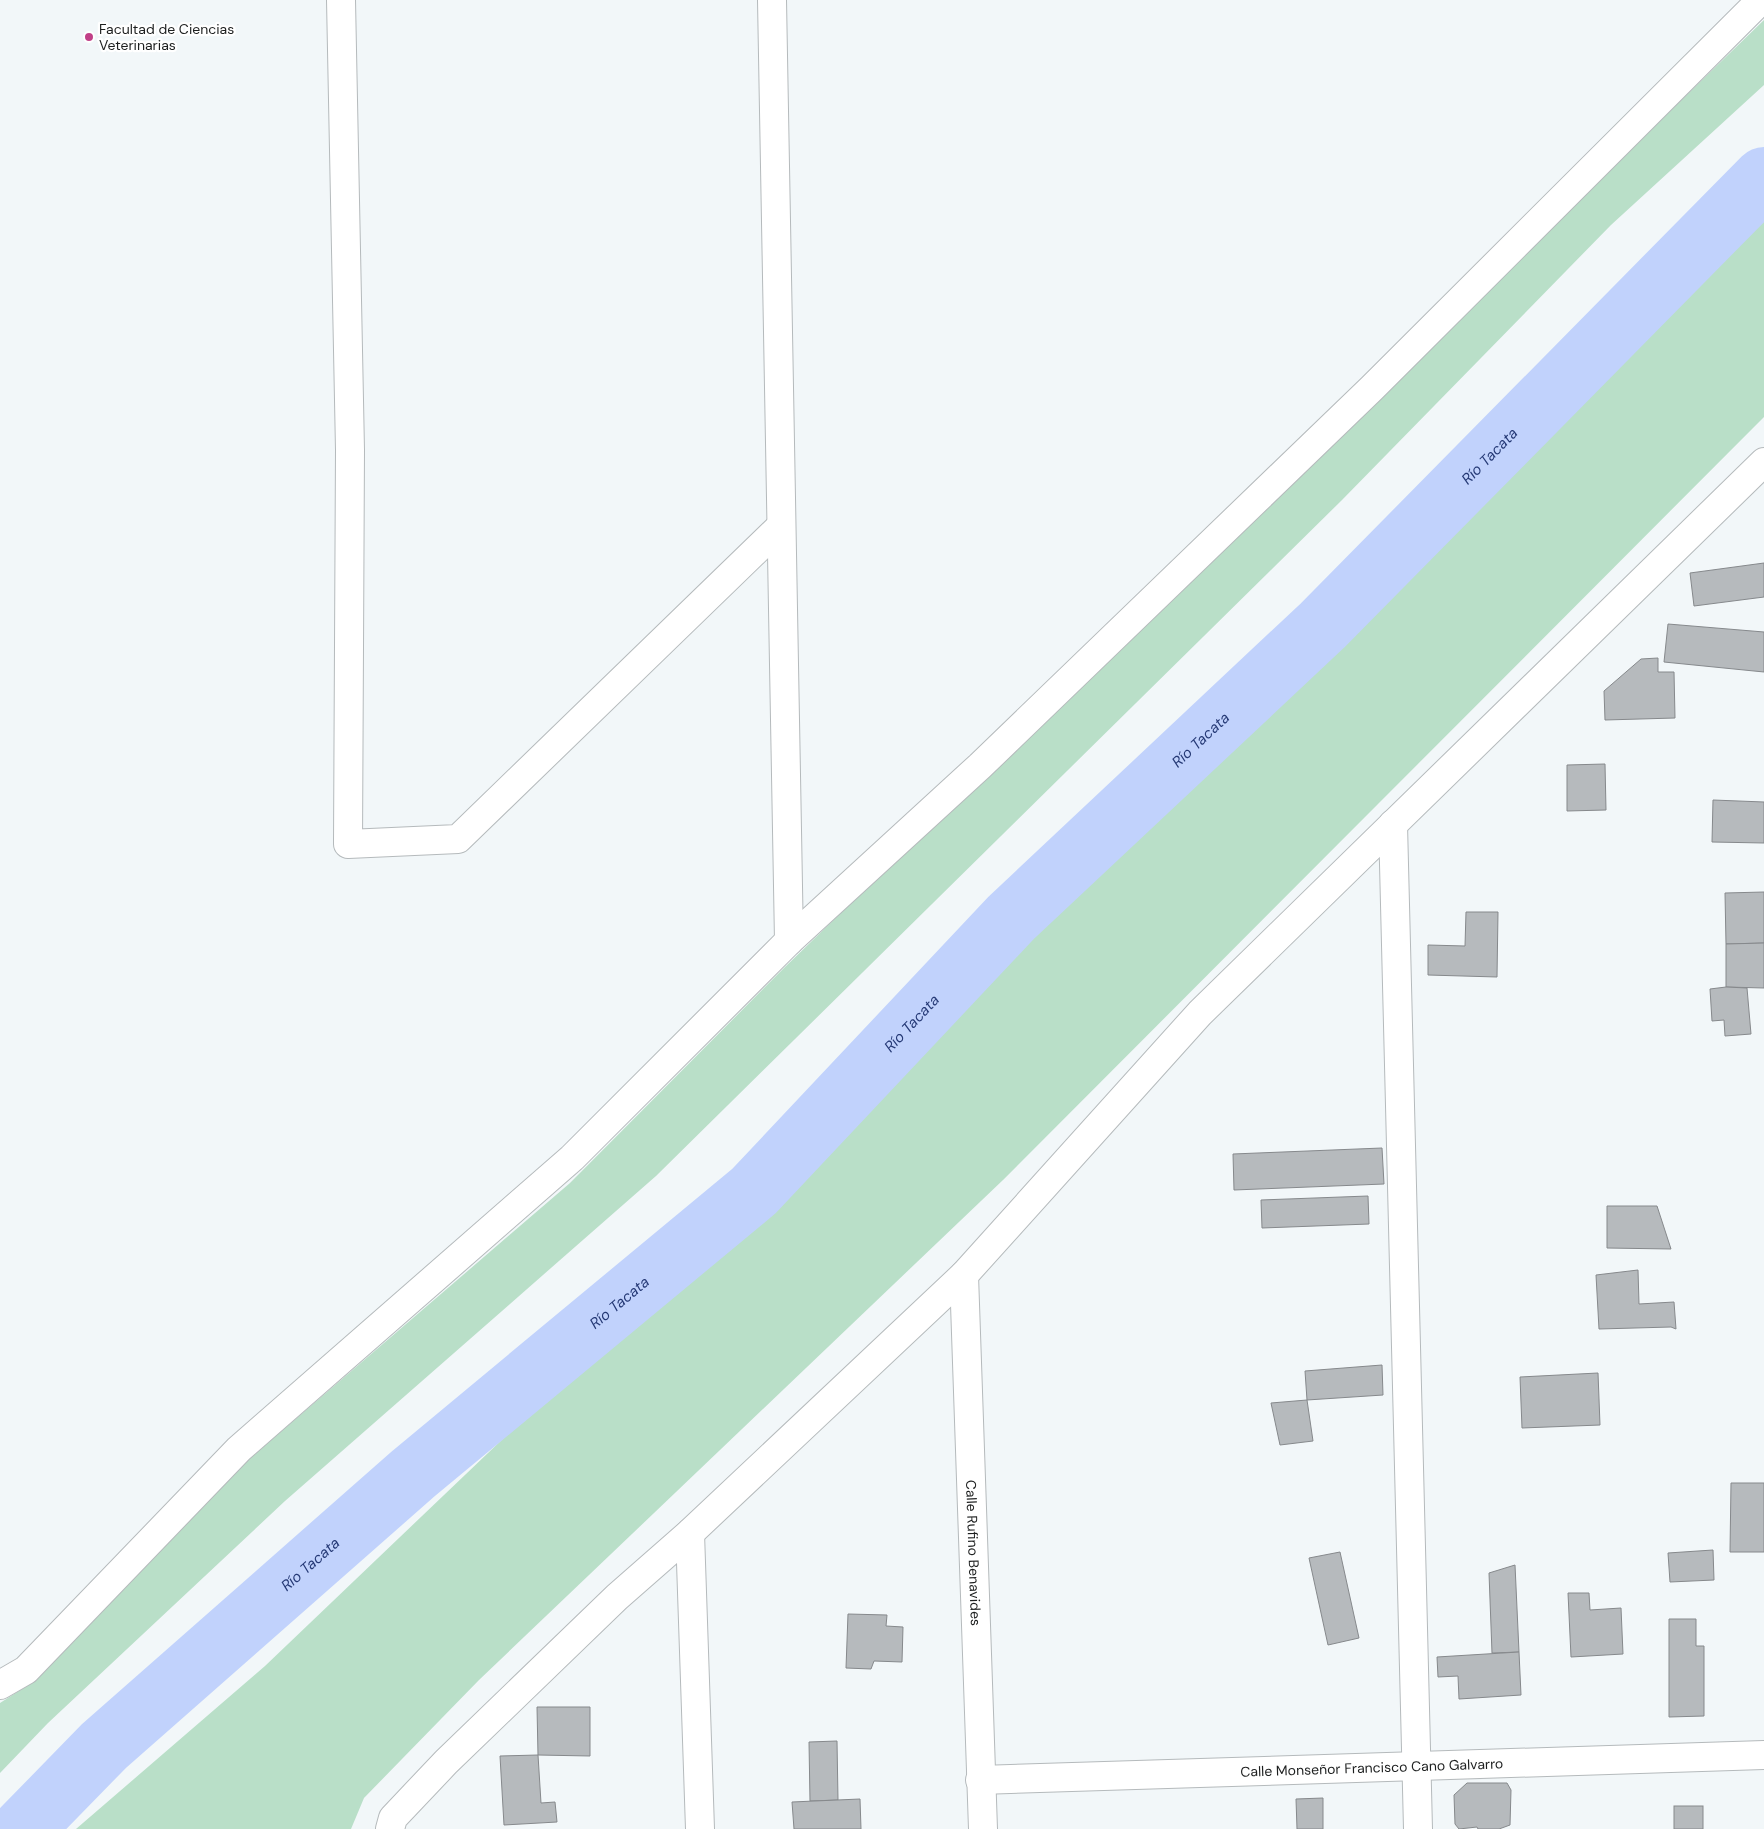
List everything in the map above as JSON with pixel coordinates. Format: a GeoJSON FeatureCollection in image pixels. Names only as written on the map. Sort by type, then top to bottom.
{"type":"FeatureCollection","features":[{"type":"Feature","properties":{"kind":"street"},"geometry":{"type":"LineString","coordinates":[[341,0],[350,450],[348,844],[458,839],[781,526]]}},
{"type":"Feature","properties":{"kind":"street"},"geometry":{"type":"LineString","coordinates":[[772,0],[789,942]]}},
{"type":"Feature","properties":{"kind":"street"},"geometry":{"type":"LineString","coordinates":[[0,1685],[26,1670],[239,1449],[572,1158],[789,942],[980,766],[1372,388],[1761,0]]}},
{"type":"Feature","properties":{"kind":"street"},"geometry":{"type":"LineString","coordinates":[[390,1829],[393,1818],[446,1762],[617,1597],[690,1533],[964,1275],[1200,1013],[1764,462]]}},
{"type":"Feature","properties":{"kind":"street"},"geometry":{"type":"LineString","coordinates":[[1393,824],[1418,1829]]}},
{"type":"Feature","properties":{"kind":"street","name":"Calle Rufino Benavides"},"geometry":{"type":"LineString","coordinates":[[964,1275],[983,1829]]}},
{"type":"Feature","properties":{"kind":"street"},"geometry":{"type":"LineString","coordinates":[[690,1533],[700,1829]]}},
{"type":"Feature","properties":{"kind":"street","name":"Calle Monseñor Francisco Cano Galvarro"},"geometry":{"type":"LineString","coordinates":[[980,1780],[1764,1755]]}},
{"type":"Feature","properties":{"kind":"green space"},"geometry":{"type":"Polygon","coordinates":[[[1764,20],[1764,85],[1611,225],[1342,500],[656,1176],[285,1501],[48,1723],[0,1773],[0,1703],[33,1682],[249,1459],[570,1183],[785,967],[1764,20]]]}},
{"type":"Feature","properties":{"kind":"green space"},"geometry":{"type":"Polygon","coordinates":[[[1764,215],[1764,417],[1003,1180],[479,1680],[364,1798],[351,1829],[76,1829],[265,1666],[825,1131],[1764,215]]]}},
{"type":"Feature","properties":{"kind":"building"},"geometry":{"type":"Polygon","coordinates":[[[1764,563],[1764,597],[1694,606],[1690,573],[1764,563]]]}},
{"type":"Feature","properties":{"kind":"building"},"geometry":{"type":"Polygon","coordinates":[[[1668,624],[1764,632],[1764,672],[1664,662],[1668,624]]]}},
{"type":"Feature","properties":{"kind":"building"},"geometry":{"type":"Polygon","coordinates":[[[1658,658],[1658,672],[1674,672],[1675,718],[1605,720],[1604,691],[1641,659],[1658,658]]]}},
{"type":"Feature","properties":{"kind":"building"},"geometry":{"type":"Polygon","coordinates":[[[1605,764],[1606,810],[1567,811],[1567,765],[1605,764]]]}},
{"type":"Feature","properties":{"kind":"building"},"geometry":{"type":"Polygon","coordinates":[[[1713,800],[1764,802],[1764,843],[1712,842],[1713,800]]]}},
{"type":"Feature","properties":{"kind":"building"},"geometry":{"type":"Polygon","coordinates":[[[1764,892],[1764,943],[1726,944],[1725,893],[1764,892]]]}},
{"type":"Feature","properties":{"kind":"building"},"geometry":{"type":"Polygon","coordinates":[[[1466,912],[1498,912],[1497,977],[1428,975],[1428,945],[1465,946],[1466,912]]]}},
{"type":"Feature","properties":{"kind":"building"},"geometry":{"type":"Polygon","coordinates":[[[1764,943],[1764,988],[1726,987],[1726,944],[1764,943]]]}},
{"type":"Feature","properties":{"kind":"building"},"geometry":{"type":"Polygon","coordinates":[[[1726,987],[1747,988],[1751,1034],[1725,1036],[1724,1020],[1712,1021],[1710,989],[1726,987]]]}},
{"type":"Feature","properties":{"kind":"building"},"geometry":{"type":"Polygon","coordinates":[[[1382,1148],[1384,1184],[1234,1190],[1233,1154],[1382,1148]]]}},
{"type":"Feature","properties":{"kind":"building"},"geometry":{"type":"Polygon","coordinates":[[[1368,1196],[1369,1224],[1262,1228],[1261,1200],[1368,1196]]]}},
{"type":"Feature","properties":{"kind":"building"},"geometry":{"type":"Polygon","coordinates":[[[1607,1206],[1657,1206],[1671,1249],[1607,1248],[1607,1206]]]}},
{"type":"Feature","properties":{"kind":"building"},"geometry":{"type":"Polygon","coordinates":[[[1638,1270],[1639,1304],[1674,1302],[1676,1329],[1671,1327],[1599,1329],[1596,1275],[1638,1270]]]}},
{"type":"Feature","properties":{"kind":"building"},"geometry":{"type":"Polygon","coordinates":[[[1382,1365],[1383,1395],[1307,1400],[1305,1371],[1382,1365]]]}},
{"type":"Feature","properties":{"kind":"building"},"geometry":{"type":"Polygon","coordinates":[[[1598,1373],[1600,1425],[1522,1428],[1520,1377],[1598,1373]]]}},
{"type":"Feature","properties":{"kind":"building"},"geometry":{"type":"Polygon","coordinates":[[[1307,1400],[1313,1441],[1280,1445],[1271,1403],[1307,1400]]]}},
{"type":"Feature","properties":{"kind":"building"},"geometry":{"type":"Polygon","coordinates":[[[1731,1483],[1764,1483],[1764,1552],[1730,1552],[1731,1483]]]}},
{"type":"Feature","properties":{"kind":"building"},"geometry":{"type":"Polygon","coordinates":[[[1713,1550],[1714,1580],[1670,1582],[1668,1553],[1713,1550]]]}},
{"type":"Feature","properties":{"kind":"building"},"geometry":{"type":"Polygon","coordinates":[[[1340,1552],[1359,1638],[1328,1645],[1309,1558],[1340,1552]]]}},
{"type":"Feature","properties":{"kind":"building"},"geometry":{"type":"Polygon","coordinates":[[[1515,1565],[1519,1652],[1492,1653],[1489,1573],[1515,1565]]]}},
{"type":"Feature","properties":{"kind":"building"},"geometry":{"type":"Polygon","coordinates":[[[1568,1593],[1589,1593],[1590,1610],[1621,1608],[1623,1654],[1571,1657],[1568,1593]]]}},
{"type":"Feature","properties":{"kind":"building"},"geometry":{"type":"Polygon","coordinates":[[[848,1614],[887,1615],[886,1626],[903,1627],[902,1662],[874,1661],[871,1669],[846,1668],[848,1614]]]}},
{"type":"Feature","properties":{"kind":"building"},"geometry":{"type":"Polygon","coordinates":[[[1669,1619],[1696,1619],[1696,1646],[1704,1646],[1704,1716],[1669,1717],[1669,1619]]]}},
{"type":"Feature","properties":{"kind":"building"},"geometry":{"type":"Polygon","coordinates":[[[1519,1652],[1521,1695],[1459,1699],[1458,1676],[1438,1677],[1437,1657],[1519,1652]]]}},
{"type":"Feature","properties":{"kind":"building"},"geometry":{"type":"Polygon","coordinates":[[[537,1707],[590,1707],[590,1756],[538,1755],[537,1707]]]}},
{"type":"Feature","properties":{"kind":"building"},"geometry":{"type":"Polygon","coordinates":[[[837,1741],[838,1800],[810,1801],[809,1742],[837,1741]]]}},
{"type":"Feature","properties":{"kind":"building"},"geometry":{"type":"Polygon","coordinates":[[[538,1755],[541,1803],[555,1802],[557,1822],[504,1825],[500,1756],[538,1755]]]}},
{"type":"Feature","properties":{"kind":"building"},"geometry":{"type":"Polygon","coordinates":[[[1467,1783],[1507,1783],[1511,1790],[1510,1825],[1499,1829],[1478,1829],[1477,1827],[1459,1829],[1455,1824],[1454,1795],[1467,1783]]]}},
{"type":"Feature","properties":{"kind":"building"},"geometry":{"type":"Polygon","coordinates":[[[1323,1798],[1323,1829],[1297,1829],[1296,1799],[1323,1798]]]}},
{"type":"Feature","properties":{"kind":"building"},"geometry":{"type":"Polygon","coordinates":[[[860,1799],[861,1829],[794,1829],[792,1802],[860,1799]]]}},
{"type":"Feature","properties":{"kind":"building"},"geometry":{"type":"Polygon","coordinates":[[[1674,1806],[1703,1806],[1703,1829],[1674,1829],[1674,1806]]]}},
{"type":"Feature","properties":{"kind":"waterway","name":"Río Tacata"},"geometry":{"type":"LineString","coordinates":[[23,1829],[104,1746],[413,1474],[754,1191],[1011,918],[1323,625],[1764,178]]}},
{"type":"Feature","properties":{"kind":"place","name":"Facultad de Ciencias Veterinarias"},"geometry":{"type":"Point","coordinates":[89,37]}}]}
